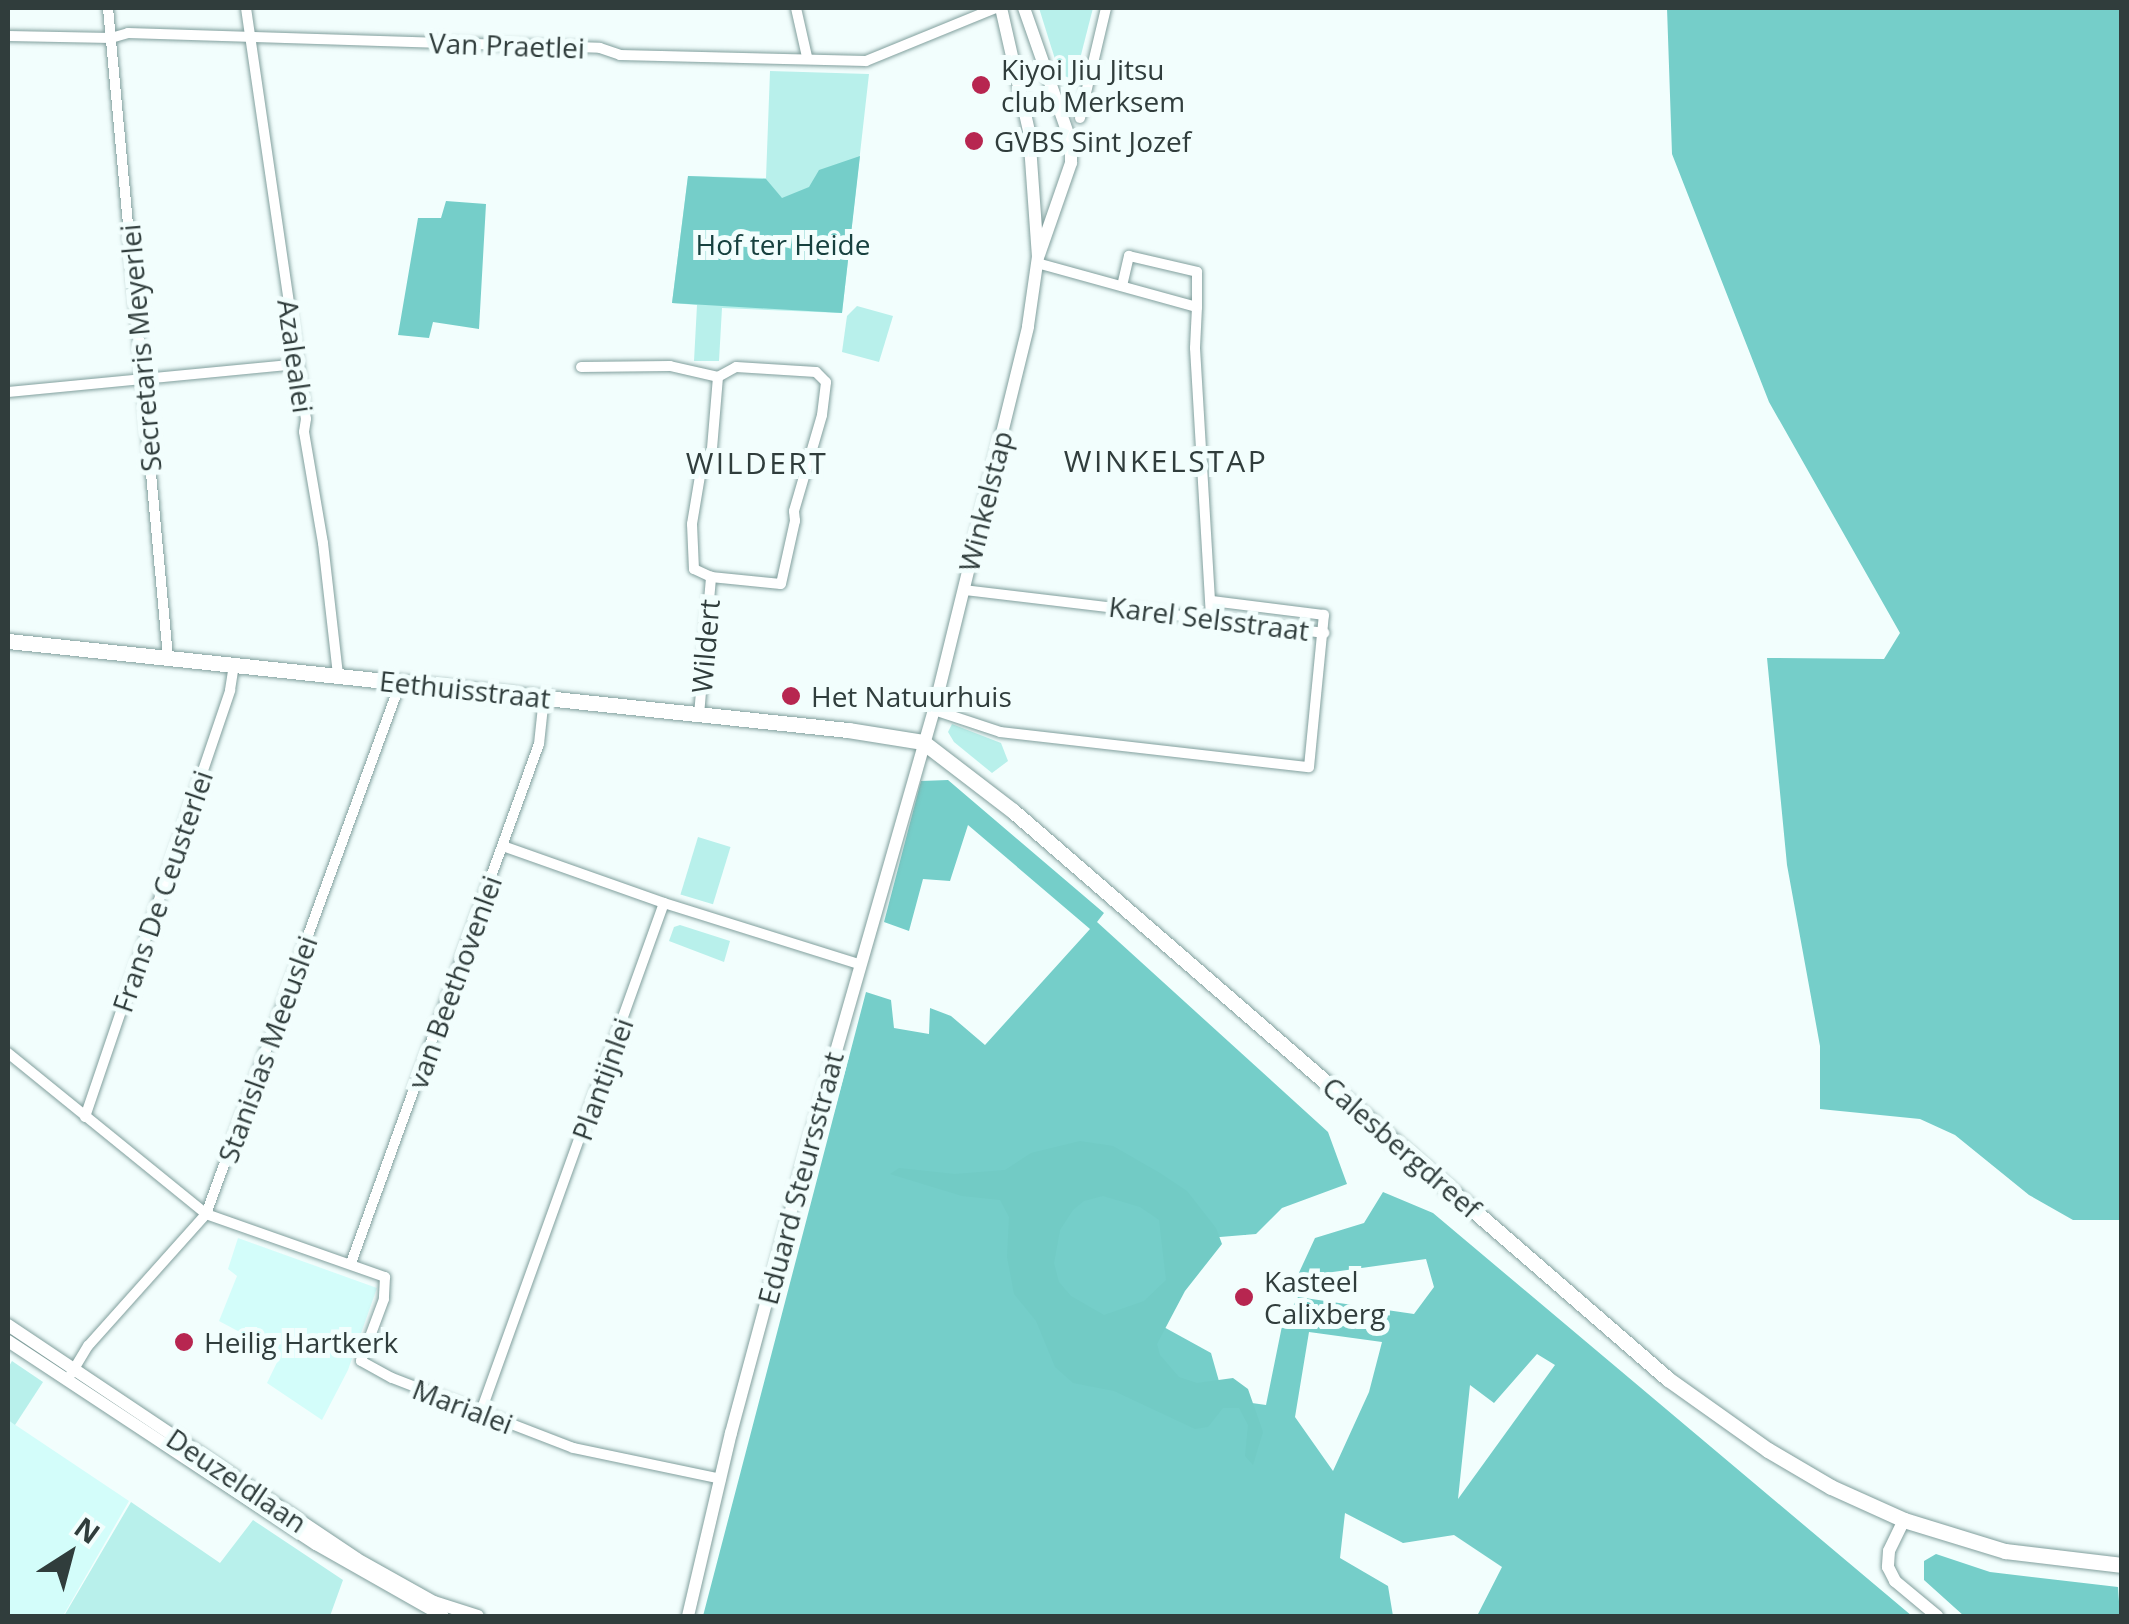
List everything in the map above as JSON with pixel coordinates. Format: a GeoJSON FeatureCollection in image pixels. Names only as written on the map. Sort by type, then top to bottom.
{"type":"FeatureCollection","features":[{"type":"Feature","properties":{"kind":"main road","name":"Eethuisstraat"},"geometry":{"type":"LineString","coordinates":[[8,640],[923,742]]}},
{"type":"Feature","properties":{"kind":"main road","name":"Calesbergdreef"},"geometry":{"type":"LineString","coordinates":[[923,742],[1013,811],[1668,1379],[1768,1450],[1904,1520],[2005,1551],[2122,1565]]}},
{"type":"Feature","properties":{"kind":"street","name":"Secretaris Meyerlei"},"geometry":{"type":"LineString","coordinates":[[108,8],[168,657]]}},
{"type":"Feature","properties":{"kind":"street","name":"Azalealei"},"geometry":{"type":"LineString","coordinates":[[246,8],[338,675]]}},
{"type":"Feature","properties":{"kind":"street"},"geometry":{"type":"LineString","coordinates":[[796,8],[807,57]]}},
{"type":"Feature","properties":{"kind":"street","name":"Van Praetlei"},"geometry":{"type":"LineString","coordinates":[[8,36],[110,38],[128,33],[600,48],[620,56],[866,61],[998,8]]}},
{"type":"Feature","properties":{"kind":"street","name":"Winkelstap"},"geometry":{"type":"LineString","coordinates":[[998,8],[1029,130],[1038,260]]}},
{"type":"Feature","properties":{"kind":"street","name":"Winkelstap"},"geometry":{"type":"LineString","coordinates":[[923,742],[1028,326],[1038,260],[1071,163],[1071,142],[1024,8]]}},
{"type":"Feature","properties":{"kind":"street"},"geometry":{"type":"LineString","coordinates":[[1080,118],[1106,8]]}},
{"type":"Feature","properties":{"kind":"street"},"geometry":{"type":"LineString","coordinates":[[1122,286],[1129,256],[1196,272],[1195,348],[1211,616]]}},
{"type":"Feature","properties":{"kind":"street"},"geometry":{"type":"LineString","coordinates":[[1038,260],[1198,307]]}},
{"type":"Feature","properties":{"kind":"street"},"geometry":{"type":"LineString","coordinates":[[8,392],[298,364]]}},
{"type":"Feature","properties":{"kind":"street","name":"Wildert"},"geometry":{"type":"LineString","coordinates":[[581,368],[670,366],[718,377],[736,367],[816,372],[826,382],[817,441],[794,511],[796,521],[781,584],[712,577],[694,569],[692,524],[700,470],[711,460],[718,377]]}},
{"type":"Feature","properties":{"kind":"street","name":"Wildert"},"geometry":{"type":"LineString","coordinates":[[699,715],[712,577]]}},
{"type":"Feature","properties":{"kind":"street","name":"Karel Selsstraat"},"geometry":{"type":"LineString","coordinates":[[964,590],[1211,616],[1324,633],[1324,615],[1211,602]]}},
{"type":"Feature","properties":{"kind":"street"},"geometry":{"type":"LineString","coordinates":[[934,710],[1000,732],[1310,766],[1324,633]]}},
{"type":"Feature","properties":{"kind":"street","name":"Frans De Ceusterlei"},"geometry":{"type":"LineString","coordinates":[[85,1117],[230,690],[234,664]]}},
{"type":"Feature","properties":{"kind":"street","name":"Stanislas Meeuslei"},"geometry":{"type":"LineString","coordinates":[[70,1376],[88,1346],[206,1214],[401,681]]}},
{"type":"Feature","properties":{"kind":"street","name":"van Beethovenlei"},"geometry":{"type":"LineString","coordinates":[[351,1263],[540,744],[544,698]]}},
{"type":"Feature","properties":{"kind":"street","name":"Eduard Steursstraat"},"geometry":{"type":"LineString","coordinates":[[688,1616],[721,1479],[923,742]]}},
{"type":"Feature","properties":{"kind":"street"},"geometry":{"type":"LineString","coordinates":[[504,846],[664,904],[860,964]]}},
{"type":"Feature","properties":{"kind":"street","name":"Plantijnlei"},"geometry":{"type":"LineString","coordinates":[[480,1414],[664,904]]}},
{"type":"Feature","properties":{"kind":"street"},"geometry":{"type":"LineString","coordinates":[[8,1053],[206,1214]]}},
{"type":"Feature","properties":{"kind":"street","name":"Marialei"},"geometry":{"type":"LineString","coordinates":[[206,1214],[385,1278],[384,1299],[362,1361],[480,1414],[573,1448],[721,1479]]}},
{"type":"Feature","properties":{"kind":"street","name":"Deuzeldlaan"},"geometry":{"type":"LineString","coordinates":[[8,1324],[70,1376],[349,1565],[443,1616]]}},
{"type":"Feature","properties":{"kind":"street","name":"Deuzeldlaan"},"geometry":{"type":"LineString","coordinates":[[8,1341],[70,1376],[356,1559],[434,1602],[477,1616]]}},
{"type":"Feature","properties":{"kind":"street"},"geometry":{"type":"LineString","coordinates":[[1904,1520],[1888,1551],[1888,1568],[1894,1581],[1937,1616]]}},
{"type":"Feature","properties":{"kind":"shaded area"},"geometry":{"type":"Polygon","coordinates":[[[1080,1141],[1113,1146],[1187,1191],[1216,1228],[1222,1244],[1185,1291],[1157,1344],[1160,1355],[1179,1377],[1197,1383],[1233,1378],[1248,1389],[1263,1432],[1253,1465],[1245,1456],[1248,1425],[1239,1408],[1223,1408],[1208,1427],[1195,1429],[1114,1391],[1073,1383],[1055,1367],[1036,1321],[1014,1294],[1007,1257],[1009,1217],[1000,1200],[962,1196],[890,1174],[899,1168],[955,1174],[1005,1170],[1031,1153],[1080,1141]],[[1103,1196],[1084,1201],[1060,1230],[1054,1263],[1059,1282],[1071,1296],[1104,1315],[1144,1301],[1166,1280],[1159,1220],[1140,1207],[1103,1196]]]}},
{"type":"Feature","properties":{"kind":"shaded area"},"geometry":{"type":"Polygon","coordinates":[[[238,1238],[377,1288],[348,1370],[322,1420],[267,1383],[281,1354],[219,1321],[237,1276],[228,1269],[238,1238]]]}},
{"type":"Feature","properties":{"kind":"shaded area"},"geometry":{"type":"Polygon","coordinates":[[[8,1420],[129,1501],[63,1616],[8,1616],[8,1420]]]}},
{"type":"Feature","properties":{"kind":"green space"},"geometry":{"type":"Polygon","coordinates":[[[1039,8],[1093,8],[1072,90],[1065,91],[1039,8]]]}},
{"type":"Feature","properties":{"kind":"green space"},"geometry":{"type":"Polygon","coordinates":[[[1667,8],[2121,8],[2121,1220],[2073,1220],[2029,1195],[1955,1135],[1920,1119],[1820,1109],[1820,1046],[1787,865],[1767,658],[1884,659],[1900,633],[1769,402],[1672,154],[1667,8]]]}},
{"type":"Feature","properties":{"kind":"green space","name":"Hof ter Heide"},"geometry":{"type":"Polygon","coordinates":[[[770,71],[869,74],[842,313],[722,308],[719,361],[694,361],[697,305],[672,303],[688,176],[766,178],[770,71]]]}},
{"type":"Feature","properties":{"kind":"green space","name":"Hof ter Heide"},"geometry":{"type":"Polygon","coordinates":[[[860,156],[842,313],[672,303],[688,176],[766,179],[782,198],[809,187],[819,170],[860,156]]]}},
{"type":"Feature","properties":{"kind":"green space"},"geometry":{"type":"Polygon","coordinates":[[[446,201],[486,204],[479,329],[433,322],[429,338],[398,335],[418,218],[441,218],[446,201]]]}},
{"type":"Feature","properties":{"kind":"green space"},"geometry":{"type":"Polygon","coordinates":[[[857,306],[893,316],[879,362],[842,352],[847,316],[857,306]]]}},
{"type":"Feature","properties":{"kind":"green space"},"geometry":{"type":"Polygon","coordinates":[[[952,724],[1001,743],[1008,761],[992,773],[954,742],[948,732],[952,724]]]}},
{"type":"Feature","properties":{"kind":"green space"},"geometry":{"type":"Polygon","coordinates":[[[948,780],[1104,913],[1097,922],[1328,1132],[1347,1184],[1282,1208],[1256,1234],[1208,1238],[1151,1320],[1211,1353],[1224,1399],[1266,1405],[1282,1326],[1298,1297],[1414,1314],[1434,1287],[1426,1259],[1297,1277],[1315,1238],[1364,1223],[1383,1192],[1433,1213],[1912,1616],[1477,1616],[1502,1567],[1454,1535],[1403,1543],[1345,1513],[1340,1558],[1388,1586],[1393,1616],[703,1616],[866,992],[891,1000],[894,1028],[929,1034],[930,1008],[951,1016],[985,1045],[1090,929],[968,825],[950,881],[923,879],[909,931],[884,922],[921,781],[948,780]],[[1309,1332],[1295,1417],[1333,1471],[1369,1392],[1382,1342],[1309,1332]],[[1537,1354],[1494,1403],[1470,1385],[1458,1499],[1555,1365],[1537,1354]]]}},
{"type":"Feature","properties":{"kind":"green space"},"geometry":{"type":"Polygon","coordinates":[[[698,837],[731,847],[713,904],[680,894],[698,837]]]}},
{"type":"Feature","properties":{"kind":"green space"},"geometry":{"type":"Polygon","coordinates":[[[680,925],[730,941],[724,962],[669,941],[674,927],[680,925]]]}},
{"type":"Feature","properties":{"kind":"green space"},"geometry":{"type":"Polygon","coordinates":[[[12,1361],[43,1382],[15,1425],[8,1420],[8,1368],[12,1361]]]}},
{"type":"Feature","properties":{"kind":"green space"},"geometry":{"type":"Polygon","coordinates":[[[131,1502],[220,1563],[253,1520],[343,1580],[330,1616],[64,1616],[131,1502]]]}},
{"type":"Feature","properties":{"kind":"green space"},"geometry":{"type":"Polygon","coordinates":[[[1936,1554],[1990,1572],[2118,1587],[2120,1616],[1964,1616],[1924,1580],[1924,1561],[1936,1554]]]}},
{"type":"Feature","properties":{"kind":"place","name":"Kiyoi Jiu Jitsu club Merksem"},"geometry":{"type":"Point","coordinates":[981,85]}},
{"type":"Feature","properties":{"kind":"place","name":"GVBS Sint Jozef"},"geometry":{"type":"Point","coordinates":[974,141]}},
{"type":"Feature","properties":{"kind":"place","name":"Het Natuurhuis"},"geometry":{"type":"Point","coordinates":[791,696]}},
{"type":"Feature","properties":{"kind":"place","name":"Kasteel Calixberg"},"geometry":{"type":"Point","coordinates":[1244,1297]}},
{"type":"Feature","properties":{"kind":"place","name":"Heilig Hartkerk"},"geometry":{"type":"Point","coordinates":[184,1342]}},
{"type":"Feature","properties":{"kind":"district","name":"WINKELSTAP"},"geometry":{"type":"Point","coordinates":[1166,461]}},
{"type":"Feature","properties":{"kind":"district","name":"WILDERT"},"geometry":{"type":"Point","coordinates":[757,463]}}]}
